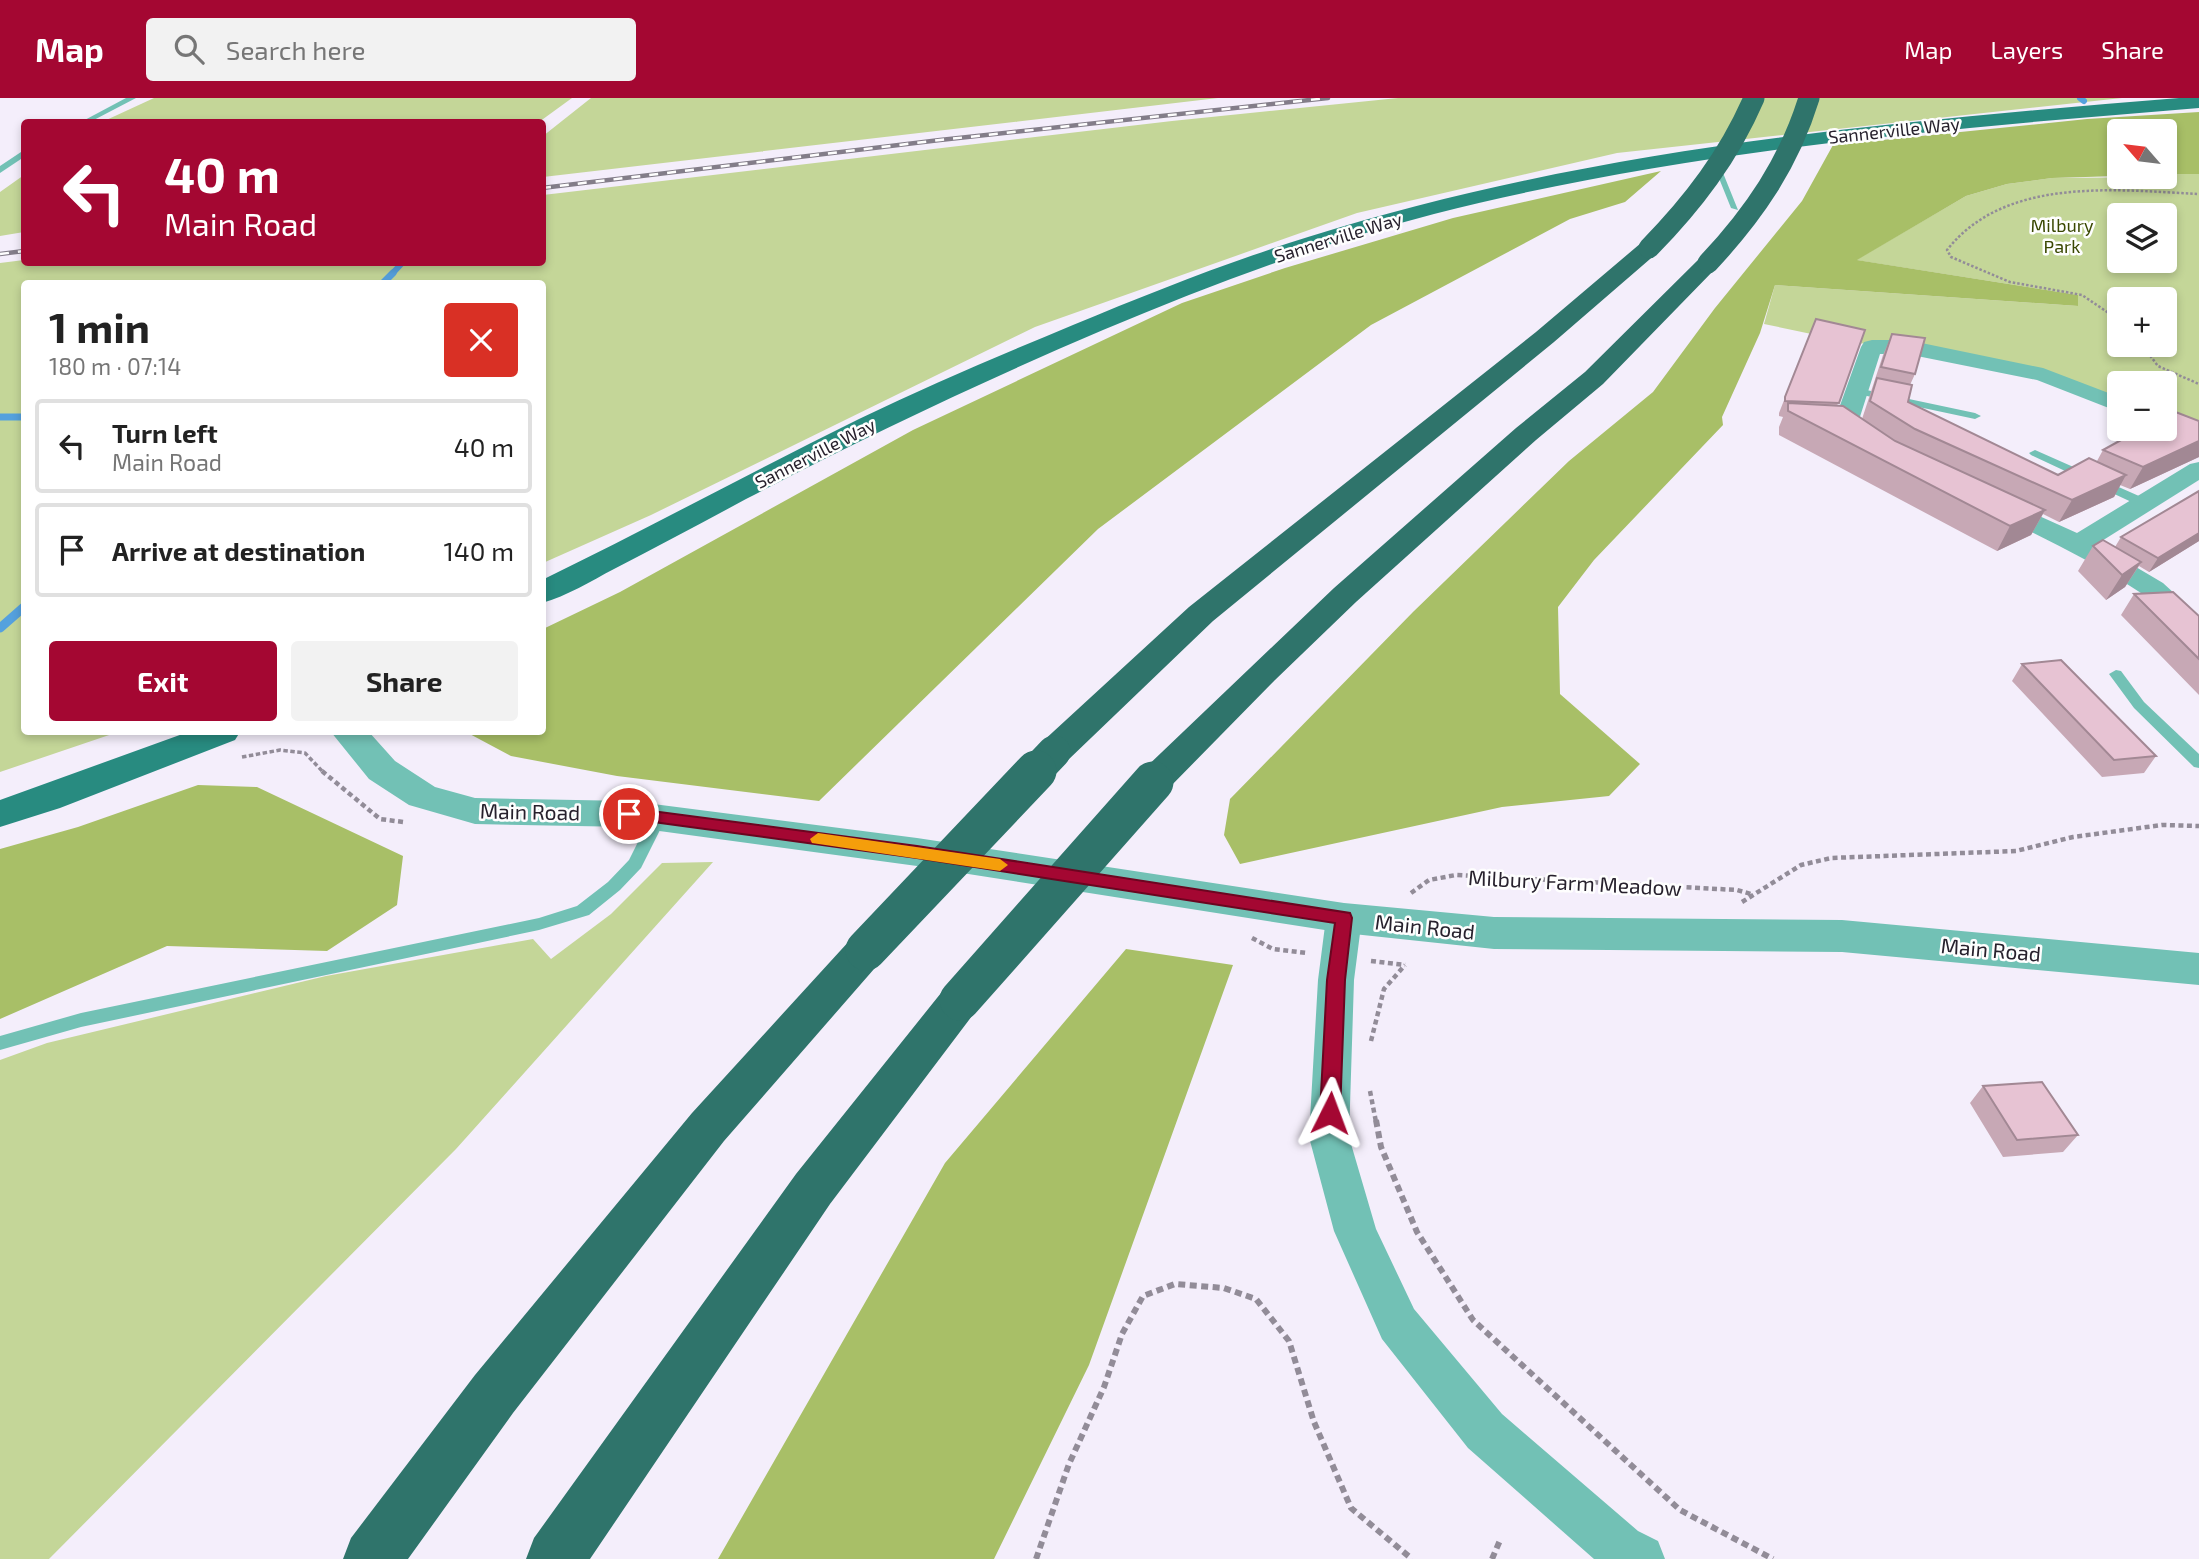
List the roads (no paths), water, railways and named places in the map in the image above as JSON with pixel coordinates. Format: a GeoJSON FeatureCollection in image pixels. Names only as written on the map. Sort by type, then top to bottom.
{"type":"FeatureCollection","features":[{"type":"Feature","properties":{"kind":"highway"},"geometry":{"type":"LineString","coordinates":[[372,1559],[494,1394],[708,1126],[866,950],[1054,752],[1201,614],[1545,337],[1649,248],[1702,192],[1720,167],[1754,98]]}},
{"type":"Feature","properties":{"kind":"highway"},"geometry":{"type":"LineString","coordinates":[[555,1559],[813,1189],[960,1000],[1153,782],[1263,672],[1345,595],[1594,378],[1707,263],[1763,199],[1785,162],[1809,98]]}},
{"type":"Feature","properties":{"kind":"main road","name":"Sannerville Way"},"geometry":{"type":"LineString","coordinates":[[546,591],[919,400],[1130,309],[1220,274],[1318,241],[1458,202],[1604,169],[1710,152],[1868,132],[2199,102]]}},
{"type":"Feature","properties":{"kind":"main road"},"geometry":{"type":"LineString","coordinates":[[0,814],[229,745]]}},
{"type":"Feature","properties":{"kind":"street"},"geometry":{"type":"LineString","coordinates":[[1884,451],[1838,425],[1857,391],[1856,383],[1872,347],[1894,345],[2043,375],[2107,400]]}},
{"type":"Feature","properties":{"kind":"street"},"geometry":{"type":"LineString","coordinates":[[2078,544],[2199,469]]}},
{"type":"Feature","properties":{"kind":"street"},"geometry":{"type":"LineString","coordinates":[[1980,498],[2078,544],[2153,589],[2199,631]]}},
{"type":"Feature","properties":{"kind":"street","name":"Main Road"},"geometry":{"type":"LineString","coordinates":[[352,735],[382,770],[422,796],[475,811],[616,813],[658,818],[917,852],[1344,918],[1494,933],[1842,936],[2199,969]]}},
{"type":"Feature","properties":{"kind":"street"},"geometry":{"type":"LineString","coordinates":[[1344,918],[1336,980],[1329,1137],[1355,1231],[1398,1324],[1485,1430],[1620,1549],[1640,1559]]}},
{"type":"Feature","properties":{"kind":"lane"},"geometry":{"type":"LineString","coordinates":[[91,119],[132,98]]}},
{"type":"Feature","properties":{"kind":"lane"},"geometry":{"type":"LineString","coordinates":[[1710,152],[1735,208]]}},
{"type":"Feature","properties":{"kind":"lane"},"geometry":{"type":"LineString","coordinates":[[0,170],[21,156]]}},
{"type":"Feature","properties":{"kind":"lane"},"geometry":{"type":"LineString","coordinates":[[1857,391],[1975,416]]}},
{"type":"Feature","properties":{"kind":"lane"},"geometry":{"type":"LineString","coordinates":[[2035,453],[2144,503]]}},
{"type":"Feature","properties":{"kind":"lane"},"geometry":{"type":"LineString","coordinates":[[2116,674],[2139,705],[2199,763]]}},
{"type":"Feature","properties":{"kind":"lane"},"geometry":{"type":"LineString","coordinates":[[0,1043],[81,1020],[539,924],[583,911],[614,886],[635,864],[658,818]]}},
{"type":"Feature","properties":{"kind":"waterway"},"geometry":{"type":"LineString","coordinates":[[2080,98],[2084,101]]}},
{"type":"Feature","properties":{"kind":"waterway"},"geometry":{"type":"LineString","coordinates":[[391,275],[399,266]]}},
{"type":"Feature","properties":{"kind":"waterway"},"geometry":{"type":"LineString","coordinates":[[386,280],[391,275]]}},
{"type":"Feature","properties":{"kind":"waterway"},"geometry":{"type":"LineString","coordinates":[[0,417],[21,417]]}},
{"type":"Feature","properties":{"kind":"waterway"},"geometry":{"type":"LineString","coordinates":[[0,628],[21,610]]}},
{"type":"Feature","properties":{"kind":"railway"},"geometry":{"type":"LineString","coordinates":[[546,188],[940,140],[1328,98]]}},
{"type":"Feature","properties":{"kind":"railway"},"geometry":{"type":"LineString","coordinates":[[0,254],[21,251]]}},
{"type":"Feature","properties":{"kind":"park label","name":"Milbury Park"},"geometry":{"type":"Point","coordinates":[2062,235]}}]}
